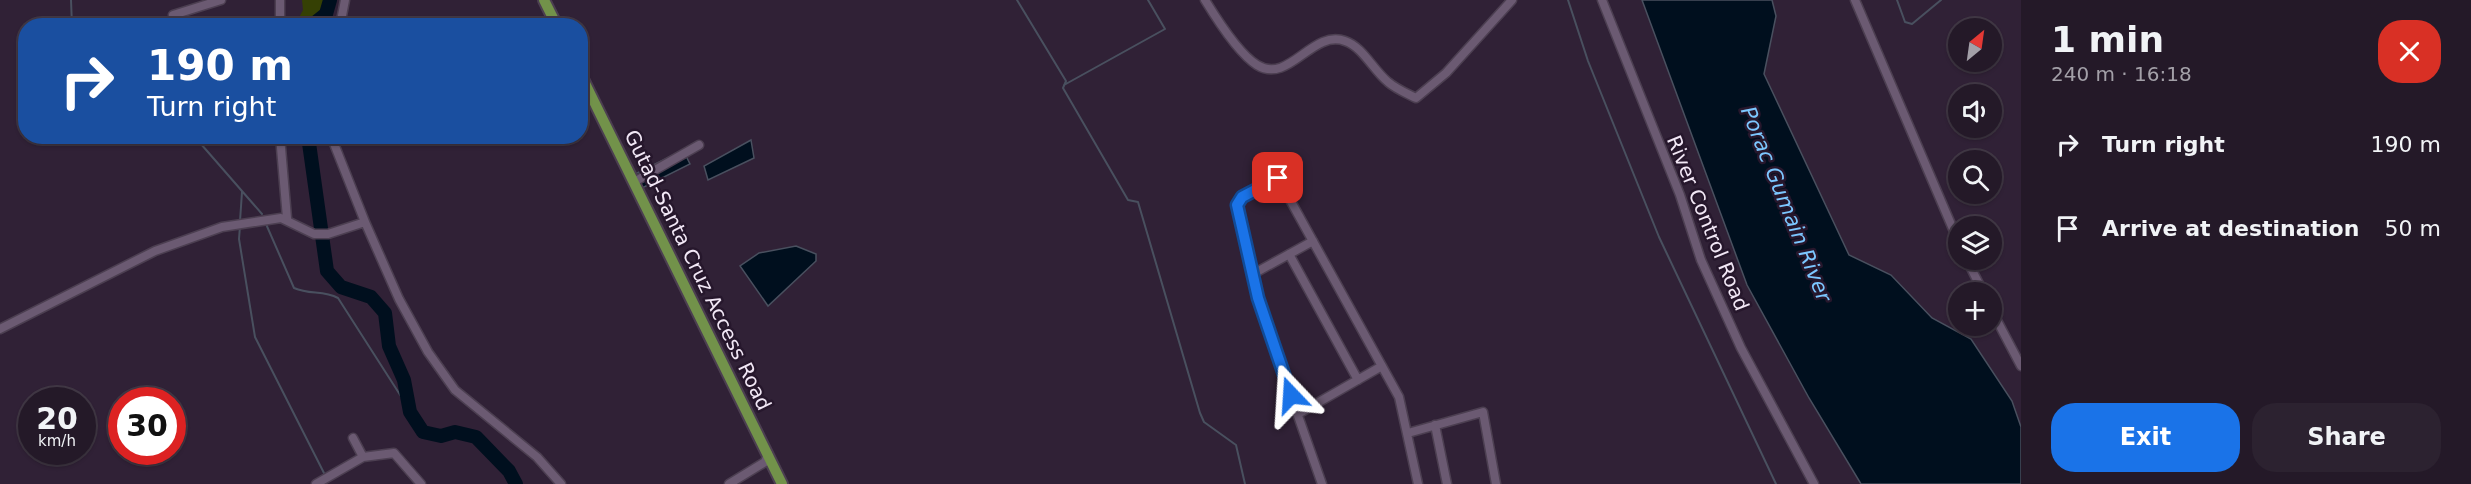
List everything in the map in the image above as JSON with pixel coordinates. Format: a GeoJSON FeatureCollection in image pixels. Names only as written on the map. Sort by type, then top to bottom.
{"type":"FeatureCollection","features":[{"type":"Feature","properties":{"kind":"main road"},"geometry":{"type":"LineString","coordinates":[[544,0],[553,18]]}},
{"type":"Feature","properties":{"kind":"main road","name":"Gutad-Santa Cruz Access Road"},"geometry":{"type":"LineString","coordinates":[[588,89],[782,484]]}},
{"type":"Feature","properties":{"kind":"street"},"geometry":{"type":"LineString","coordinates":[[173,15],[221,0]]}},
{"type":"Feature","properties":{"kind":"street"},"geometry":{"type":"LineString","coordinates":[[280,0],[280,18]]}},
{"type":"Feature","properties":{"kind":"street"},"geometry":{"type":"LineString","coordinates":[[342,18],[345,0]]}},
{"type":"Feature","properties":{"kind":"street"},"geometry":{"type":"LineString","coordinates":[[1205,0],[1256,65],[1271,69],[1285,66],[1317,42],[1343,40],[1354,46],[1388,82],[1416,98],[1446,73],[1512,0]]}},
{"type":"Feature","properties":{"kind":"street","name":"River Control Road"},"geometry":{"type":"LineString","coordinates":[[1602,0],[1680,195],[1701,260],[1741,348],[1814,484]]}},
{"type":"Feature","properties":{"kind":"street"},"geometry":{"type":"LineString","coordinates":[[1856,0],[1948,217]]}},
{"type":"Feature","properties":{"kind":"street"},"geometry":{"type":"LineString","coordinates":[[281,144],[286,218]]}},
{"type":"Feature","properties":{"kind":"street"},"geometry":{"type":"LineString","coordinates":[[334,144],[399,300],[428,351],[455,390],[537,457],[561,484]]}},
{"type":"Feature","properties":{"kind":"street"},"geometry":{"type":"LineString","coordinates":[[634,182],[699,145]]}},
{"type":"Feature","properties":{"kind":"street"},"geometry":{"type":"LineString","coordinates":[[1322,484],[1264,319],[1237,205],[1242,197],[1278,178],[1403,405],[1418,484]]}},
{"type":"Feature","properties":{"kind":"street"},"geometry":{"type":"LineString","coordinates":[[1,327],[155,251],[222,227],[270,218],[286,218],[314,234],[328,234],[365,222]]}},
{"type":"Feature","properties":{"kind":"street"},"geometry":{"type":"LineString","coordinates":[[1253,274],[1313,241]]}},
{"type":"Feature","properties":{"kind":"street"},"geometry":{"type":"LineString","coordinates":[[1289,254],[1358,380]]}},
{"type":"Feature","properties":{"kind":"street"},"geometry":{"type":"LineString","coordinates":[[2002,331],[2021,366]]}},
{"type":"Feature","properties":{"kind":"street"},"geometry":{"type":"LineString","coordinates":[[1298,414],[1382,366]]}},
{"type":"Feature","properties":{"kind":"street"},"geometry":{"type":"LineString","coordinates":[[1408,433],[1483,412],[1496,484]]}},
{"type":"Feature","properties":{"kind":"street"},"geometry":{"type":"LineString","coordinates":[[1435,425],[1447,484]]}},
{"type":"Feature","properties":{"kind":"street"},"geometry":{"type":"LineString","coordinates":[[353,438],[363,457]]}},
{"type":"Feature","properties":{"kind":"street"},"geometry":{"type":"LineString","coordinates":[[324,480],[363,457],[394,453],[421,484]]}},
{"type":"Feature","properties":{"kind":"street"},"geometry":{"type":"LineString","coordinates":[[729,484],[765,462],[768,454]]}},
{"type":"Feature","properties":{"kind":"green space"},"geometry":{"type":"Polygon","coordinates":[[[302,0],[326,0],[316,18],[299,18],[303,10],[302,0]]]}},
{"type":"Feature","properties":{"kind":"water","name":"Porac Gumain River"},"geometry":{"type":"Polygon","coordinates":[[[1642,0],[1772,0],[1776,16],[1764,74],[1849,255],[1891,275],[1932,318],[1948,327],[1948,336],[1965,336],[1971,339],[2012,401],[2021,427],[2021,484],[1861,484],[1809,398],[1747,285],[1642,0]]]}},
{"type":"Feature","properties":{"kind":"water"},"geometry":{"type":"Polygon","coordinates":[[[751,140],[754,158],[708,180],[704,166],[751,140]]]}},
{"type":"Feature","properties":{"kind":"water"},"geometry":{"type":"Polygon","coordinates":[[[683,150],[690,164],[642,188],[635,174],[683,150]]]}},
{"type":"Feature","properties":{"kind":"water"},"geometry":{"type":"Polygon","coordinates":[[[796,246],[816,254],[816,261],[768,306],[740,266],[759,253],[796,246]]]}},
{"type":"Feature","properties":{"kind":"waterway"},"geometry":{"type":"LineString","coordinates":[[71,0],[72,18]]}},
{"type":"Feature","properties":{"kind":"waterway"},"geometry":{"type":"LineString","coordinates":[[321,18],[326,14],[330,0]]}},
{"type":"Feature","properties":{"kind":"waterway"},"geometry":{"type":"LineString","coordinates":[[1017,0],[1066,81],[1063,88],[1128,200],[1138,202],[1200,413],[1204,422],[1236,445],[1245,484]]}},
{"type":"Feature","properties":{"kind":"waterway"},"geometry":{"type":"LineString","coordinates":[[1064,85],[1165,29],[1148,0]]}},
{"type":"Feature","properties":{"kind":"waterway"},"geometry":{"type":"LineString","coordinates":[[1568,0],[1588,61],[1659,237],[1776,484]]}},
{"type":"Feature","properties":{"kind":"waterway"},"geometry":{"type":"LineString","coordinates":[[1897,0],[1905,22],[1912,24],[1941,0]]}},
{"type":"Feature","properties":{"kind":"waterway"},"geometry":{"type":"LineString","coordinates":[[201,144],[262,214]]}},
{"type":"Feature","properties":{"kind":"waterway"},"geometry":{"type":"LineString","coordinates":[[309,144],[327,271],[341,287],[371,297],[385,313],[389,346],[404,380],[410,412],[423,432],[441,436],[455,432],[476,437],[509,471],[516,484]]}},
{"type":"Feature","properties":{"kind":"waterway"},"geometry":{"type":"LineString","coordinates":[[240,221],[242,192]]}},
{"type":"Feature","properties":{"kind":"waterway"},"geometry":{"type":"LineString","coordinates":[[266,224],[294,288],[338,298],[404,401],[409,405]]}},
{"type":"Feature","properties":{"kind":"waterway"},"geometry":{"type":"LineString","coordinates":[[240,226],[239,239],[255,337],[325,475]]}},
{"type":"Feature","properties":{"kind":"route"},"geometry":{"type":"LineString","coordinates":[[1278,178],[1242,197],[1237,205],[1258,298],[1291,395]]}}]}
